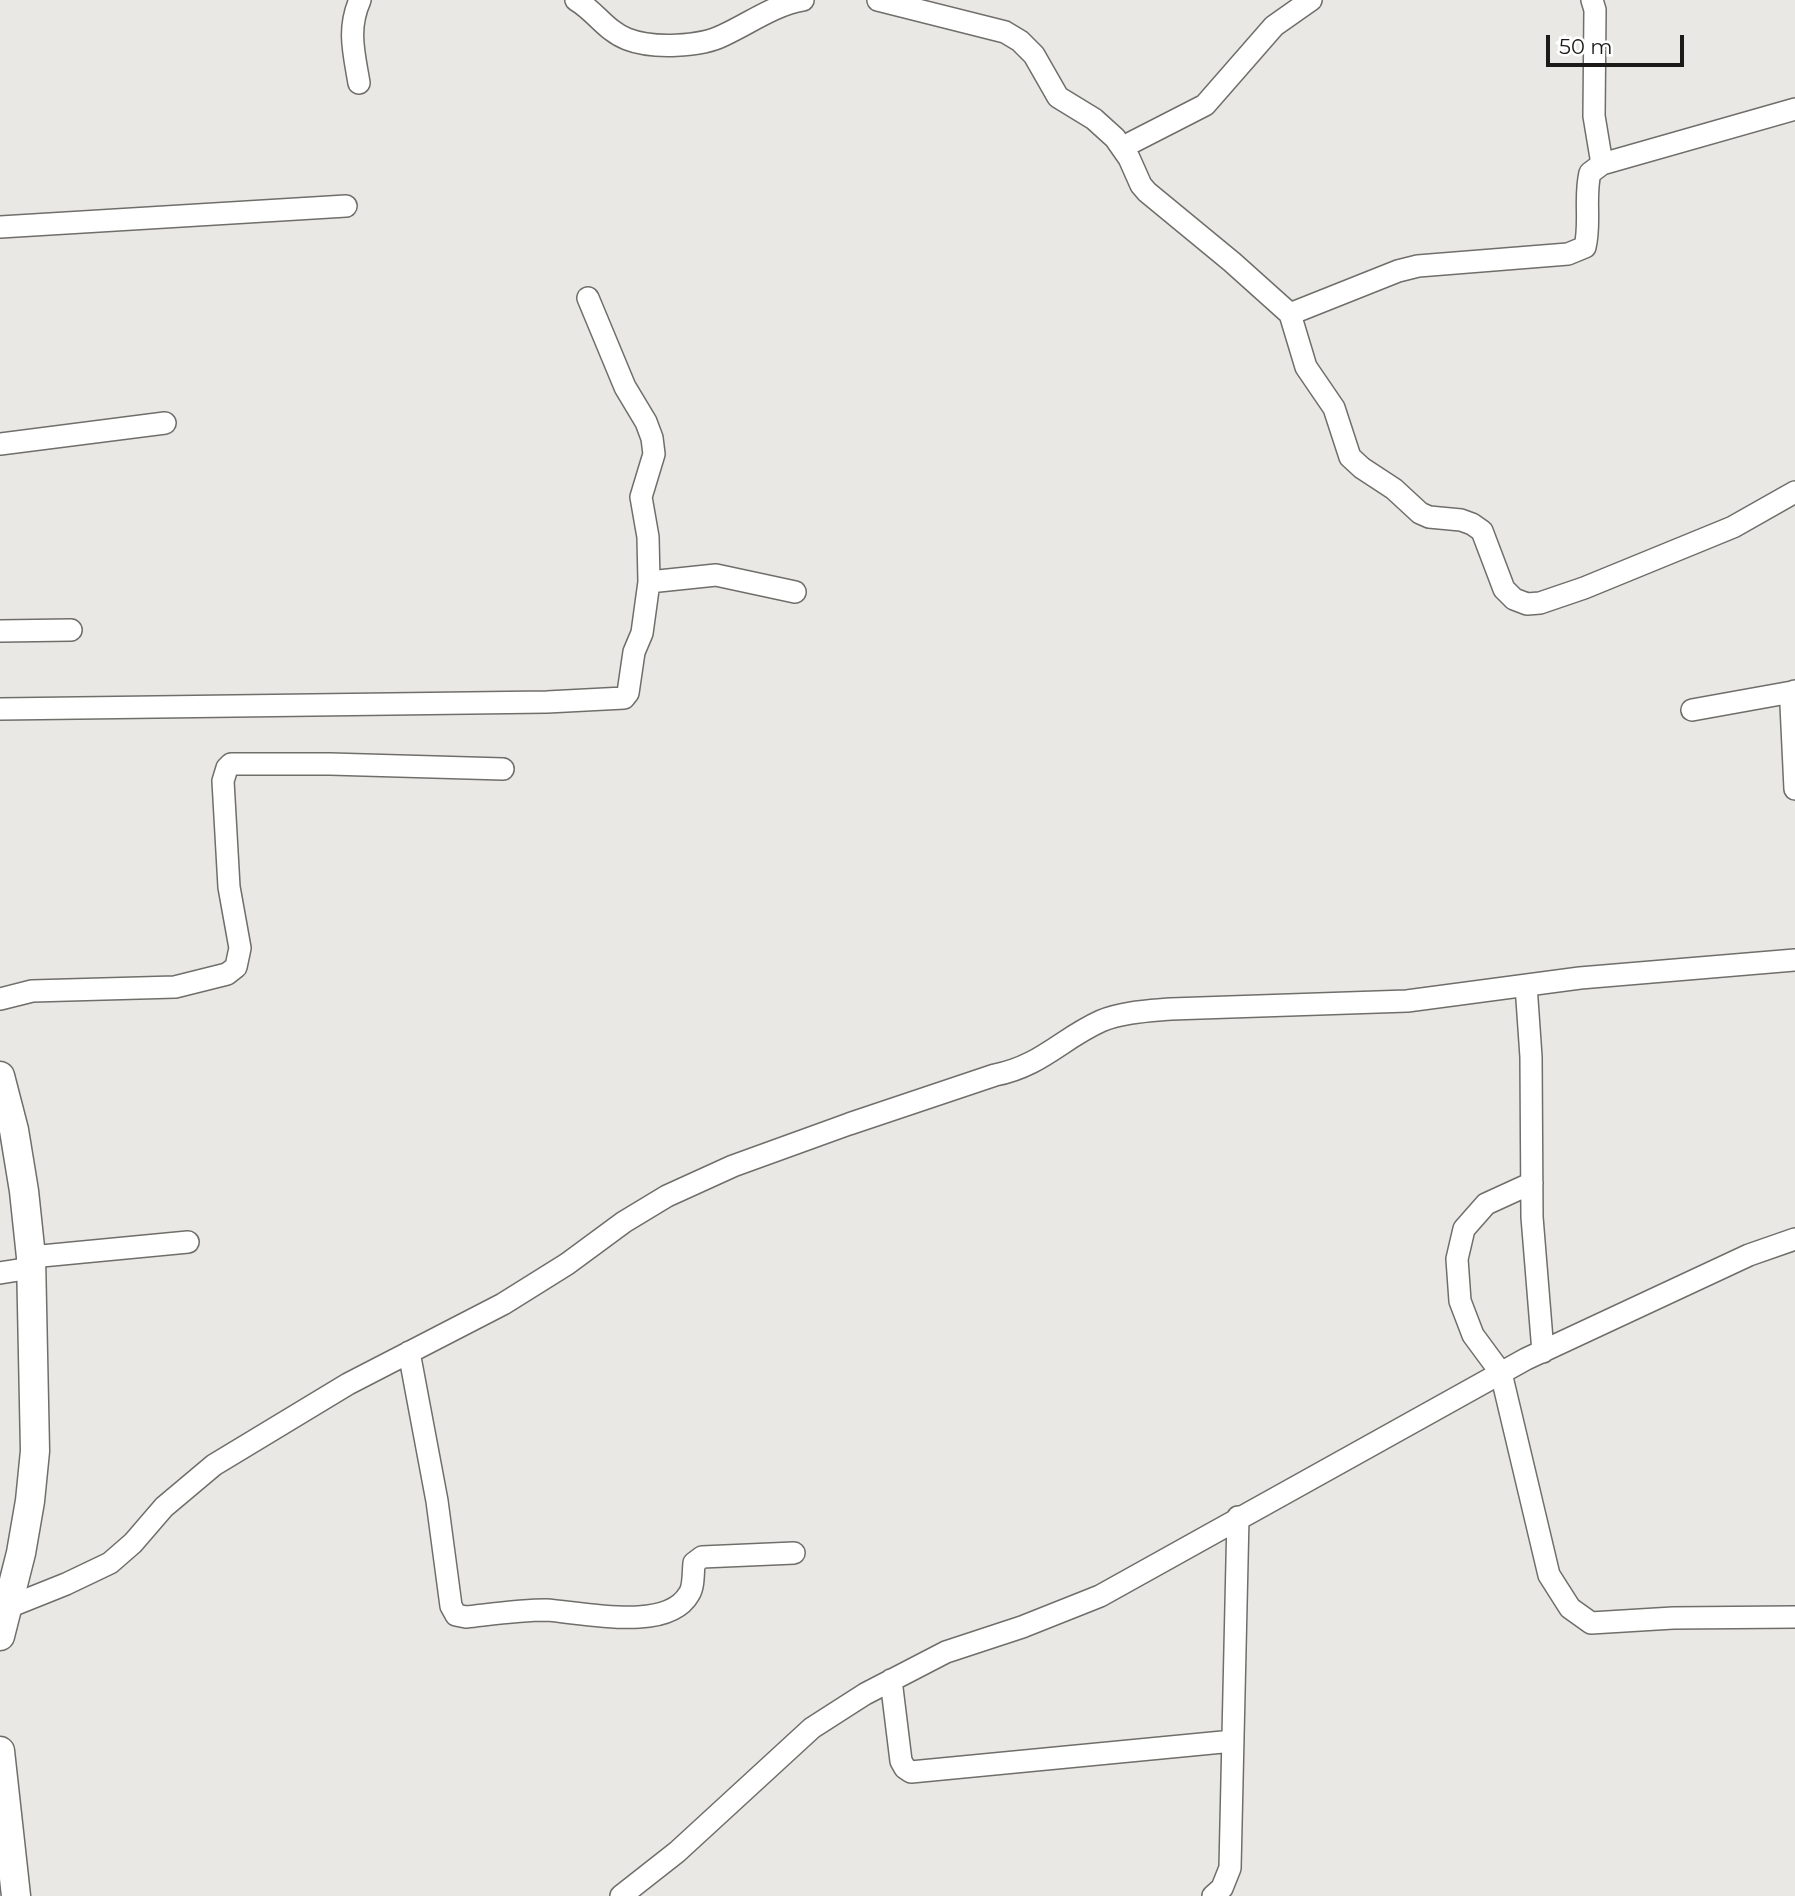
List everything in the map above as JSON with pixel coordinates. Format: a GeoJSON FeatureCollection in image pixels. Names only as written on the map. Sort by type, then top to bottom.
{"type":"FeatureCollection","features":[{"type":"Feature","properties":{"kind":"street"},"geometry":{"type":"LineString","coordinates":[[359,83],[352,41],[353,16],[360,0]]}},
{"type":"Feature","properties":{"kind":"street"},"geometry":{"type":"LineString","coordinates":[[576,0],[588,7],[612,32],[627,39],[655,45],[712,40],[760,16],[803,0]]}},
{"type":"Feature","properties":{"kind":"street"},"geometry":{"type":"LineString","coordinates":[[878,0],[1005,32],[1034,55],[1059,97],[1066,104],[1094,119],[1123,147],[1147,192],[1290,314],[1306,367],[1334,408],[1350,457],[1394,489],[1420,513],[1472,524],[1482,531],[1504,589],[1514,599],[1527,604],[1541,603],[1584,588],[1733,527],[1795,492]]}},
{"type":"Feature","properties":{"kind":"street"},"geometry":{"type":"LineString","coordinates":[[1123,147],[1205,105],[1274,26],[1311,0]]}},
{"type":"Feature","properties":{"kind":"street"},"geometry":{"type":"LineString","coordinates":[[1592,0],[1595,10],[1594,116],[1602,164]]}},
{"type":"Feature","properties":{"kind":"street"},"geometry":{"type":"LineString","coordinates":[[1290,314],[1398,271],[1418,266],[1568,254],[1585,247],[1588,234],[1587,184],[1590,173],[1602,164],[1795,109]]}},
{"type":"Feature","properties":{"kind":"street"},"geometry":{"type":"LineString","coordinates":[[0,227],[346,206]]}},
{"type":"Feature","properties":{"kind":"street"},"geometry":{"type":"LineString","coordinates":[[0,709],[547,702],[625,698],[634,652],[642,634],[649,582],[648,537],[641,497],[654,454],[646,422],[625,387],[588,298]]}},
{"type":"Feature","properties":{"kind":"street"},"geometry":{"type":"LineString","coordinates":[[0,444],[165,423]]}},
{"type":"Feature","properties":{"kind":"street"},"geometry":{"type":"LineString","coordinates":[[649,582],[716,575],[795,592]]}},
{"type":"Feature","properties":{"kind":"street"},"geometry":{"type":"LineString","coordinates":[[0,631],[71,629]]}},
{"type":"Feature","properties":{"kind":"street"},"geometry":{"type":"LineString","coordinates":[[1692,710],[1793,692],[1795,789]]}},
{"type":"Feature","properties":{"kind":"street"},"geometry":{"type":"LineString","coordinates":[[0,999],[32,991],[175,987],[227,974],[236,967],[240,948],[229,887],[223,781],[231,764],[503,769]]}},
{"type":"Feature","properties":{"kind":"street"},"geometry":{"type":"LineString","coordinates":[[2,1622],[66,1584],[110,1563],[133,1543],[172,1500],[214,1465],[348,1384],[503,1304],[567,1264],[624,1222],[690,1184],[849,1124],[995,1075],[1015,1071],[1030,1065],[1103,1020],[1171,1009],[1407,1001],[1526,985],[1795,960]]}},
{"type":"Feature","properties":{"kind":"street"},"geometry":{"type":"LineString","coordinates":[[1526,985],[1531,1057],[1532,1217],[1543,1352]]}},
{"type":"Feature","properties":{"kind":"street"},"geometry":{"type":"LineString","coordinates":[[0,1076],[24,1191],[31,1263],[35,1451],[21,1553],[0,1636]]}},
{"type":"Feature","properties":{"kind":"street"},"geometry":{"type":"LineString","coordinates":[[1532,1183],[1486,1204],[1464,1229],[1457,1259],[1460,1301],[1473,1335],[1501,1373],[1549,1575],[1570,1608],[1591,1623],[1673,1618],[1795,1617]]}},
{"type":"Feature","properties":{"kind":"street"},"geometry":{"type":"LineString","coordinates":[[621,1896],[677,1853],[813,1728],[865,1694],[946,1652],[1100,1596],[1501,1373],[1749,1255],[1795,1239]]}},
{"type":"Feature","properties":{"kind":"street"},"geometry":{"type":"LineString","coordinates":[[0,1273],[31,1263],[188,1242]]}},
{"type":"Feature","properties":{"kind":"street"},"geometry":{"type":"LineString","coordinates":[[409,1352],[437,1501],[451,1606],[456,1615],[466,1617],[548,1610],[612,1618],[650,1615],[673,1610],[690,1593],[694,1563],[702,1557],[794,1553]]}},
{"type":"Feature","properties":{"kind":"street"},"geometry":{"type":"LineString","coordinates":[[1213,1896],[1222,1888],[1230,1868],[1238,1517]]}},
{"type":"Feature","properties":{"kind":"street"},"geometry":{"type":"LineString","coordinates":[[891,1680],[901,1761],[911,1772],[1233,1741]]}},
{"type":"Feature","properties":{"kind":"street"},"geometry":{"type":"LineString","coordinates":[[0,1751],[16,1896]]}}]}
